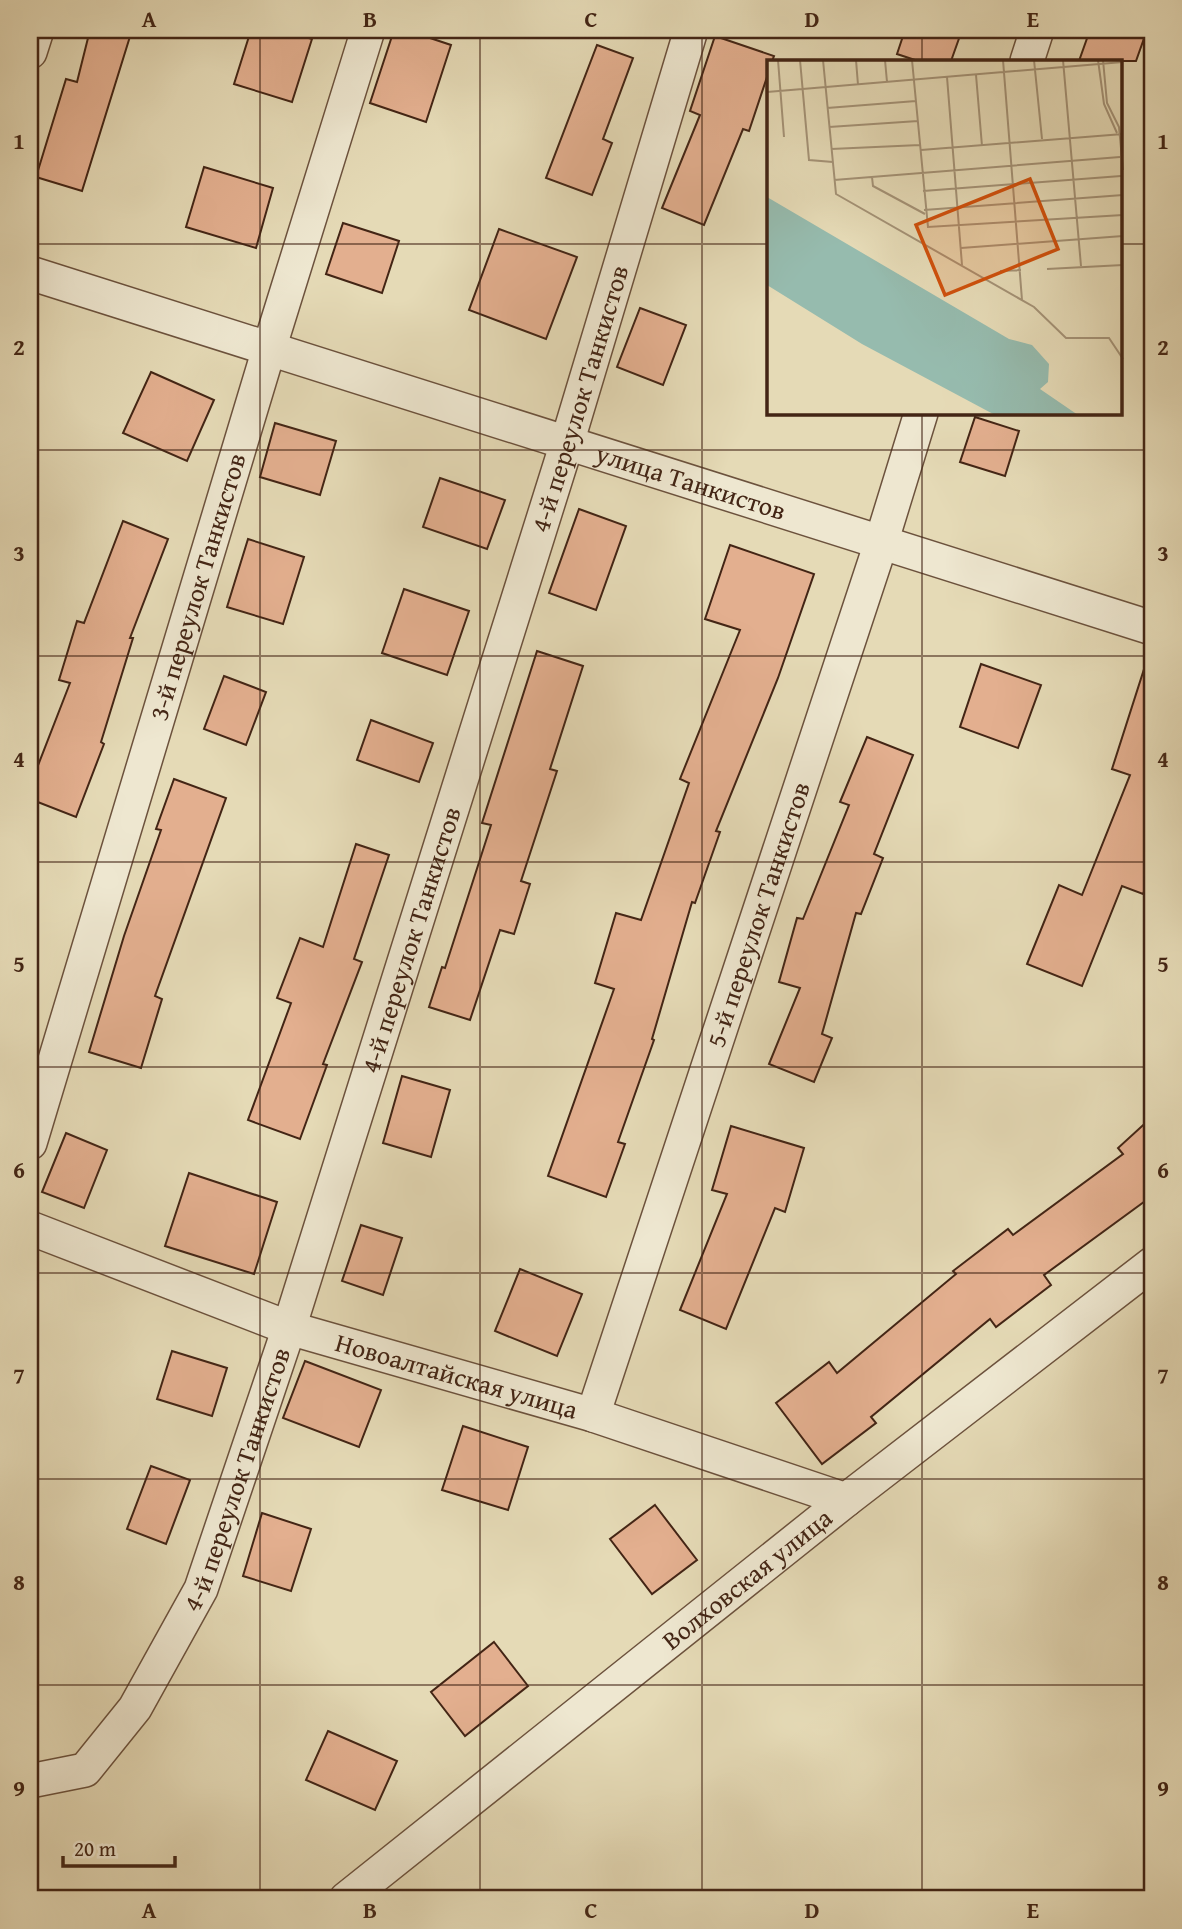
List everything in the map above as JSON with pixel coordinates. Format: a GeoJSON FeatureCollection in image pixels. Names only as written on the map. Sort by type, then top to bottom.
{"type":"FeatureCollection","features":[{"type":"Feature","properties":{"kind":"street"},"geometry":{"type":"LineString","coordinates":[[30,52],[37,30]]}},
{"type":"Feature","properties":{"kind":"street","name":"3-й переулок Танкистов"},"geometry":{"type":"LineString","coordinates":[[30,1143],[368,30]]}},
{"type":"Feature","properties":{"kind":"street","name":"4-й переулок Танкистов"},"geometry":{"type":"LineString","coordinates":[[30,1781],[85,1770],[135,1708],[201,1589],[289,1328],[567,443],[691,30]]}},
{"type":"Feature","properties":{"kind":"street"},"geometry":{"type":"LineString","coordinates":[[1027,60],[1037,30]]}},
{"type":"Feature","properties":{"kind":"street","name":"улица Танкистов"},"geometry":{"type":"LineString","coordinates":[[30,272],[1152,628]]}},
{"type":"Feature","properties":{"kind":"street","name":"5-й переулок Танкистов"},"geometry":{"type":"LineString","coordinates":[[593,1415],[920,415]]}},
{"type":"Feature","properties":{"kind":"street","name":"Новоалтайская улица"},"geometry":{"type":"LineString","coordinates":[[30,1228],[289,1328],[593,1415],[846,1500]]}},
{"type":"Feature","properties":{"kind":"street","name":"Волховская улица"},"geometry":{"type":"LineString","coordinates":[[346,1899],[846,1500],[1152,1264]]}},
{"type":"Feature","properties":{"kind":"building"},"geometry":{"type":"Polygon","coordinates":[[[90,30],[132,30],[82,191],[36,177],[66,79],[77,82],[90,30]]]}},
{"type":"Feature","properties":{"kind":"building"},"geometry":{"type":"Polygon","coordinates":[[[251,30],[283,30],[312,39],[292,102],[234,84],[251,30]]]}},
{"type":"Feature","properties":{"kind":"building"},"geometry":{"type":"Polygon","coordinates":[[[394,30],[406,30],[451,45],[426,122],[370,103],[394,30]]]}},
{"type":"Feature","properties":{"kind":"building"},"geometry":{"type":"Polygon","coordinates":[[[905,30],[962,30],[951,60],[915,60],[897,54],[905,30]]]}},
{"type":"Feature","properties":{"kind":"building"},"geometry":{"type":"Polygon","coordinates":[[[1090,30],[1147,30],[1136,61],[1079,60],[1090,30]]]}},
{"type":"Feature","properties":{"kind":"building"},"geometry":{"type":"Polygon","coordinates":[[[715,36],[774,56],[772,60],[767,60],[767,77],[749,131],[743,129],[704,225],[662,208],[700,115],[690,111],[715,36]]]}},
{"type":"Feature","properties":{"kind":"building"},"geometry":{"type":"Polygon","coordinates":[[[597,45],[633,58],[603,139],[612,143],[592,195],[546,178],[597,45]]]}},
{"type":"Feature","properties":{"kind":"building"},"geometry":{"type":"Polygon","coordinates":[[[204,167],[273,188],[256,248],[186,227],[204,167]]]}},
{"type":"Feature","properties":{"kind":"building"},"geometry":{"type":"Polygon","coordinates":[[[343,223],[399,241],[382,293],[326,274],[343,223]]]}},
{"type":"Feature","properties":{"kind":"building"},"geometry":{"type":"Polygon","coordinates":[[[499,229],[577,257],[546,339],[469,310],[499,229]]]}},
{"type":"Feature","properties":{"kind":"building"},"geometry":{"type":"Polygon","coordinates":[[[640,308],[686,325],[663,385],[617,367],[640,308]]]}},
{"type":"Feature","properties":{"kind":"building"},"geometry":{"type":"Polygon","coordinates":[[[151,372],[214,400],[187,461],[123,433],[151,372]]]}},
{"type":"Feature","properties":{"kind":"building"},"geometry":{"type":"Polygon","coordinates":[[[975,417],[1019,431],[1005,476],[960,462],[975,417]]]}},
{"type":"Feature","properties":{"kind":"building"},"geometry":{"type":"Polygon","coordinates":[[[275,423],[336,441],[320,495],[260,477],[275,423]]]}},
{"type":"Feature","properties":{"kind":"building"},"geometry":{"type":"Polygon","coordinates":[[[440,478],[505,500],[487,549],[423,527],[440,478]]]}},
{"type":"Feature","properties":{"kind":"building"},"geometry":{"type":"Polygon","coordinates":[[[579,509],[626,526],[596,610],[549,593],[579,509]]]}},
{"type":"Feature","properties":{"kind":"building"},"geometry":{"type":"Polygon","coordinates":[[[123,521],[168,539],[130,638],[133,638],[101,742],[104,744],[76,817],[30,799],[30,786],[70,683],[59,680],[77,621],[84,623],[123,521]]]}},
{"type":"Feature","properties":{"kind":"building"},"geometry":{"type":"Polygon","coordinates":[[[248,539],[304,557],[283,624],[227,607],[248,539]]]}},
{"type":"Feature","properties":{"kind":"building"},"geometry":{"type":"Polygon","coordinates":[[[730,545],[814,574],[778,678],[716,831],[720,832],[695,903],[692,902],[652,1039],[654,1040],[618,1142],[625,1144],[606,1197],[548,1176],[614,989],[595,983],[616,913],[641,920],[689,783],[680,779],[740,630],[705,619],[730,545]]]}},
{"type":"Feature","properties":{"kind":"building"},"geometry":{"type":"Polygon","coordinates":[[[404,589],[469,611],[447,675],[382,653],[404,589]]]}},
{"type":"Feature","properties":{"kind":"building"},"geometry":{"type":"Polygon","coordinates":[[[537,651],[583,666],[550,769],[557,771],[521,881],[530,884],[514,934],[500,930],[470,1020],[429,1007],[442,967],[445,968],[491,825],[482,823],[537,651]]]}},
{"type":"Feature","properties":{"kind":"building"},"geometry":{"type":"Polygon","coordinates":[[[1146,663],[1152,664],[1152,870],[1143,894],[1122,886],[1082,986],[1027,964],[1059,885],[1082,895],[1130,775],[1112,769],[1146,663]]]}},
{"type":"Feature","properties":{"kind":"building"},"geometry":{"type":"Polygon","coordinates":[[[981,664],[1041,685],[1018,748],[960,727],[981,664]]]}},
{"type":"Feature","properties":{"kind":"building"},"geometry":{"type":"Polygon","coordinates":[[[224,676],[266,692],[246,745],[204,729],[224,676]]]}},
{"type":"Feature","properties":{"kind":"building"},"geometry":{"type":"Polygon","coordinates":[[[371,720],[433,743],[419,782],[357,760],[371,720]]]}},
{"type":"Feature","properties":{"kind":"building"},"geometry":{"type":"Polygon","coordinates":[[[867,737],[913,755],[874,854],[883,858],[861,914],[856,913],[822,1034],[832,1038],[814,1082],[769,1064],[800,988],[779,982],[797,918],[803,919],[849,805],[840,802],[867,737]]]}},
{"type":"Feature","properties":{"kind":"building"},"geometry":{"type":"Polygon","coordinates":[[[174,779],[226,798],[155,996],[162,999],[141,1068],[89,1052],[124,936],[161,830],[156,829],[174,779]]]}},
{"type":"Feature","properties":{"kind":"building"},"geometry":{"type":"Polygon","coordinates":[[[356,844],[389,855],[354,959],[362,962],[323,1064],[327,1065],[300,1139],[248,1120],[291,1003],[277,998],[300,938],[323,947],[356,844]]]}},
{"type":"Feature","properties":{"kind":"building"},"geometry":{"type":"Polygon","coordinates":[[[402,1076],[450,1090],[431,1157],[383,1143],[402,1076]]]}},
{"type":"Feature","properties":{"kind":"building"},"geometry":{"type":"Polygon","coordinates":[[[1152,1117],[1152,1196],[1044,1275],[1051,1285],[996,1327],[990,1319],[871,1417],[876,1423],[822,1464],[776,1403],[829,1362],[837,1373],[956,1274],[953,1271],[1008,1229],[1013,1235],[1123,1154],[1118,1148],[1152,1117]]]}},
{"type":"Feature","properties":{"kind":"building"},"geometry":{"type":"Polygon","coordinates":[[[731,1126],[804,1148],[785,1212],[775,1208],[726,1329],[680,1310],[727,1194],[712,1190],[731,1126]]]}},
{"type":"Feature","properties":{"kind":"building"},"geometry":{"type":"Polygon","coordinates":[[[66,1133],[107,1150],[84,1208],[42,1192],[66,1133]]]}},
{"type":"Feature","properties":{"kind":"building"},"geometry":{"type":"Polygon","coordinates":[[[189,1173],[277,1202],[254,1274],[165,1246],[189,1173]]]}},
{"type":"Feature","properties":{"kind":"building"},"geometry":{"type":"Polygon","coordinates":[[[361,1225],[402,1238],[383,1295],[342,1281],[361,1225]]]}},
{"type":"Feature","properties":{"kind":"building"},"geometry":{"type":"Polygon","coordinates":[[[520,1269],[582,1294],[557,1356],[495,1331],[520,1269]]]}},
{"type":"Feature","properties":{"kind":"building"},"geometry":{"type":"Polygon","coordinates":[[[172,1351],[227,1368],[212,1416],[157,1399],[172,1351]]]}},
{"type":"Feature","properties":{"kind":"building"},"geometry":{"type":"Polygon","coordinates":[[[305,1361],[381,1390],[359,1447],[283,1418],[305,1361]]]}},
{"type":"Feature","properties":{"kind":"building"},"geometry":{"type":"Polygon","coordinates":[[[463,1426],[528,1447],[508,1510],[442,1490],[463,1426]]]}},
{"type":"Feature","properties":{"kind":"building"},"geometry":{"type":"Polygon","coordinates":[[[151,1466],[190,1480],[166,1544],[127,1529],[151,1466]]]}},
{"type":"Feature","properties":{"kind":"building"},"geometry":{"type":"Polygon","coordinates":[[[655,1505],[697,1560],[652,1594],[610,1539],[655,1505]]]}},
{"type":"Feature","properties":{"kind":"building"},"geometry":{"type":"Polygon","coordinates":[[[262,1513],[311,1529],[291,1591],[243,1576],[262,1513]]]}},
{"type":"Feature","properties":{"kind":"building"},"geometry":{"type":"Polygon","coordinates":[[[494,1642],[528,1686],[465,1736],[431,1692],[494,1642]]]}},
{"type":"Feature","properties":{"kind":"building"},"geometry":{"type":"Polygon","coordinates":[[[328,1731],[397,1761],[375,1810],[306,1780],[328,1731]]]}}]}
